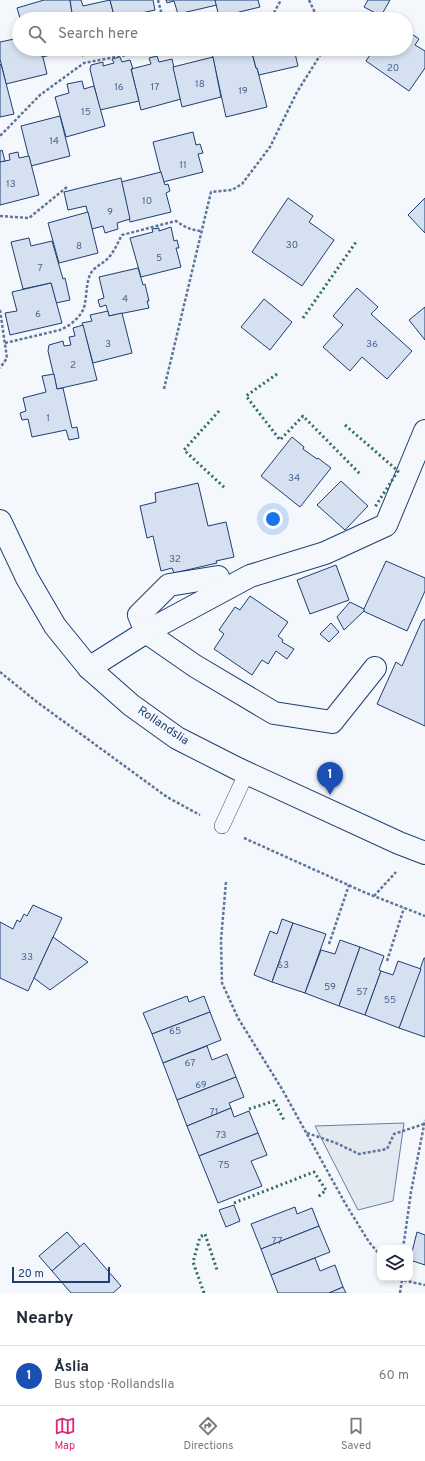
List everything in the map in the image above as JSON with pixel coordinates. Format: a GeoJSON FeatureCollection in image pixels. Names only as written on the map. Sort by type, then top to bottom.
{"type":"FeatureCollection","features":[{"type":"Feature","properties":{"kind":"street"},"geometry":{"type":"LineString","coordinates":[[89,668],[146,632],[250,576],[325,553],[386,525],[425,431]]}},
{"type":"Feature","properties":{"kind":"street","name":"Rollandslia"},"geometry":{"type":"LineString","coordinates":[[0,521],[27,578],[55,626],[89,668],[131,705],[177,738],[399,843],[425,853]]}},
{"type":"Feature","properties":{"kind":"street"},"geometry":{"type":"LineString","coordinates":[[218,577],[169,584],[139,615],[146,632],[194,666],[274,713],[332,722],[375,668]]}},
{"type":"Feature","properties":{"kind":"lane"},"geometry":{"type":"LineString","coordinates":[[222,826],[247,772]]}},
{"type":"Feature","properties":{"kind":"path"},"geometry":{"type":"LineString","coordinates":[[158,0],[161,12]]}},
{"type":"Feature","properties":{"kind":"path"},"geometry":{"type":"LineString","coordinates":[[274,12],[281,0]]}},
{"type":"Feature","properties":{"kind":"path"},"geometry":{"type":"LineString","coordinates":[[309,0],[315,12]]}},
{"type":"Feature","properties":{"kind":"path"},"geometry":{"type":"LineString","coordinates":[[0,135],[2,135],[40,96],[84,62],[118,56]]}},
{"type":"Feature","properties":{"kind":"path"},"geometry":{"type":"LineString","coordinates":[[164,389],[211,192],[232,190],[242,184],[270,147],[297,92],[320,56]]}},
{"type":"Feature","properties":{"kind":"path"},"geometry":{"type":"LineString","coordinates":[[0,216],[29,218],[67,187]]}},
{"type":"Feature","properties":{"kind":"path"},"geometry":{"type":"LineString","coordinates":[[5,343],[60,330],[73,322],[84,308],[90,274],[110,256],[122,235],[176,221],[192,230],[201,231]]}},
{"type":"Feature","properties":{"kind":"path"},"geometry":{"type":"LineString","coordinates":[[0,310],[7,358],[0,368]]}},
{"type":"Feature","properties":{"kind":"path"},"geometry":{"type":"LineString","coordinates":[[0,672],[37,702],[167,796],[249,841],[374,896],[425,916]]}},
{"type":"Feature","properties":{"kind":"path"},"geometry":{"type":"LineString","coordinates":[[374,896],[396,871]]}},
{"type":"Feature","properties":{"kind":"path"},"geometry":{"type":"LineString","coordinates":[[226,882],[221,940],[222,983],[238,1018],[282,1089],[345,1203],[369,1242],[377,1251]]}},
{"type":"Feature","properties":{"kind":"path"},"geometry":{"type":"LineString","coordinates":[[329,944],[349,885]]}},
{"type":"Feature","properties":{"kind":"path"},"geometry":{"type":"LineString","coordinates":[[387,961],[404,908]]}},
{"type":"Feature","properties":{"kind":"path"},"geometry":{"type":"LineString","coordinates":[[402,1245],[425,1120]]}},
{"type":"Feature","properties":{"kind":"path"},"geometry":{"type":"LineString","coordinates":[[306,1133],[336,1143],[359,1154],[387,1149],[394,1134],[424,1124]]}},
{"type":"Feature","properties":{"kind":"path"},"geometry":{"type":"LineString","coordinates":[[400,1293],[401,1281]]}},
{"type":"Feature","properties":{"kind":"path"},"geometry":{"type":"LineString","coordinates":[[409,1281],[425,1285]]}},
{"type":"Feature","properties":{"kind":"shaded area"},"geometry":{"type":"Polygon","coordinates":[[[404,1123],[393,1201],[358,1210],[315,1126],[404,1123]]]}},
{"type":"Feature","properties":{"kind":"building"},"geometry":{"type":"Polygon","coordinates":[[[44,0],[70,0],[72,12],[18,12],[17,8],[44,0]]]}},
{"type":"Feature","properties":{"kind":"building"},"geometry":{"type":"Polygon","coordinates":[[[70,0],[81,0],[83,6],[110,0],[113,12],[72,12],[70,0]]]}},
{"type":"Feature","properties":{"kind":"building"},"geometry":{"type":"Polygon","coordinates":[[[110,0],[153,0],[155,10],[146,12],[113,12],[110,0]]]}},
{"type":"Feature","properties":{"kind":"building"},"geometry":{"type":"Polygon","coordinates":[[[166,0],[215,0],[217,5],[187,12],[177,12],[174,1],[167,3],[166,0]]]}},
{"type":"Feature","properties":{"kind":"building"},"geometry":{"type":"Polygon","coordinates":[[[215,0],[258,0],[260,7],[240,12],[218,12],[215,0]]]}},
{"type":"Feature","properties":{"kind":"building"},"geometry":{"type":"Polygon","coordinates":[[[368,0],[390,0],[383,12],[373,12],[364,7],[368,0]]]}},
{"type":"Feature","properties":{"kind":"building"},"geometry":{"type":"Polygon","coordinates":[[[413,35],[419,39],[415,45],[425,51],[425,68],[409,91],[366,61],[369,56],[413,56],[413,35]]]}},
{"type":"Feature","properties":{"kind":"building"},"geometry":{"type":"Polygon","coordinates":[[[12,39],[12,56],[43,56],[47,74],[6,84],[0,59],[0,42],[12,39]]]}},
{"type":"Feature","properties":{"kind":"building"},"geometry":{"type":"Polygon","coordinates":[[[157,56],[159,62],[172,59],[181,99],[141,110],[131,69],[151,64],[149,58],[157,56]]]}},
{"type":"Feature","properties":{"kind":"building"},"geometry":{"type":"Polygon","coordinates":[[[212,56],[253,56],[267,107],[226,117],[212,56]]]}},
{"type":"Feature","properties":{"kind":"building"},"geometry":{"type":"Polygon","coordinates":[[[253,56],[296,56],[298,66],[259,75],[253,56]]]}},
{"type":"Feature","properties":{"kind":"building"},"geometry":{"type":"Polygon","coordinates":[[[120,57],[122,62],[130,60],[139,101],[100,110],[90,69],[91,65],[103,62],[103,66],[114,63],[112,59],[120,57]]]}},
{"type":"Feature","properties":{"kind":"building"},"geometry":{"type":"Polygon","coordinates":[[[213,57],[221,97],[182,107],[173,67],[213,57]]]}},
{"type":"Feature","properties":{"kind":"building"},"geometry":{"type":"Polygon","coordinates":[[[1,64],[14,114],[0,117],[0,65],[1,64]]]}},
{"type":"Feature","properties":{"kind":"building"},"geometry":{"type":"Polygon","coordinates":[[[82,81],[84,89],[94,86],[105,126],[66,137],[55,97],[69,93],[67,84],[82,81]]]}},
{"type":"Feature","properties":{"kind":"building"},"geometry":{"type":"Polygon","coordinates":[[[60,116],[70,156],[31,166],[21,126],[60,116]]]}},
{"type":"Feature","properties":{"kind":"building"},"geometry":{"type":"Polygon","coordinates":[[[193,132],[196,145],[200,144],[203,153],[198,154],[203,172],[163,182],[153,142],[193,132]]]}},
{"type":"Feature","properties":{"kind":"building"},"geometry":{"type":"Polygon","coordinates":[[[2,150],[5,161],[0,162],[0,151],[2,150]]]}},
{"type":"Feature","properties":{"kind":"building"},"geometry":{"type":"Polygon","coordinates":[[[18,152],[19,158],[29,156],[39,195],[0,205],[0,162],[10,160],[9,154],[18,152]]]}},
{"type":"Feature","properties":{"kind":"building"},"geometry":{"type":"Polygon","coordinates":[[[161,172],[165,185],[168,184],[170,191],[166,193],[171,212],[130,222],[121,182],[161,172]]]}},
{"type":"Feature","properties":{"kind":"building"},"geometry":{"type":"Polygon","coordinates":[[[121,178],[130,219],[117,223],[118,229],[105,233],[103,226],[92,229],[86,206],[68,210],[64,192],[121,178]]]}},
{"type":"Feature","properties":{"kind":"building"},"geometry":{"type":"Polygon","coordinates":[[[288,198],[313,216],[309,222],[334,240],[302,286],[252,252],[288,198]]]}},
{"type":"Feature","properties":{"kind":"building"},"geometry":{"type":"Polygon","coordinates":[[[425,198],[425,233],[408,215],[425,198]]]}},
{"type":"Feature","properties":{"kind":"building"},"geometry":{"type":"Polygon","coordinates":[[[88,212],[98,253],[59,263],[48,223],[88,212]]]}},
{"type":"Feature","properties":{"kind":"building"},"geometry":{"type":"Polygon","coordinates":[[[171,227],[174,241],[177,240],[179,248],[176,248],[181,267],[141,277],[130,238],[153,232],[152,229],[159,228],[159,231],[171,227]]]}},
{"type":"Feature","properties":{"kind":"building"},"geometry":{"type":"Polygon","coordinates":[[[29,238],[31,246],[52,241],[63,279],[65,278],[70,300],[56,303],[51,283],[23,289],[11,242],[29,238]]]}},
{"type":"Feature","properties":{"kind":"building"},"geometry":{"type":"Polygon","coordinates":[[[138,268],[143,285],[145,284],[149,308],[109,316],[106,305],[100,307],[98,300],[104,298],[99,277],[138,268]]]}},
{"type":"Feature","properties":{"kind":"building"},"geometry":{"type":"Polygon","coordinates":[[[51,283],[62,323],[10,335],[5,313],[17,311],[12,292],[51,283]]]}},
{"type":"Feature","properties":{"kind":"building"},"geometry":{"type":"Polygon","coordinates":[[[357,288],[378,307],[371,314],[412,351],[387,379],[362,357],[350,371],[323,347],[343,325],[333,316],[357,288]]]}},
{"type":"Feature","properties":{"kind":"building"},"geometry":{"type":"Polygon","coordinates":[[[264,299],[292,322],[270,350],[241,327],[264,299]]]}},
{"type":"Feature","properties":{"kind":"building"},"geometry":{"type":"Polygon","coordinates":[[[425,307],[425,340],[409,320],[425,307]]]}},
{"type":"Feature","properties":{"kind":"building"},"geometry":{"type":"Polygon","coordinates":[[[108,311],[109,316],[122,313],[132,353],[93,363],[82,323],[92,321],[90,315],[108,311]]]}},
{"type":"Feature","properties":{"kind":"building"},"geometry":{"type":"Polygon","coordinates":[[[83,325],[97,380],[57,389],[48,351],[49,345],[63,341],[64,346],[71,345],[69,337],[75,336],[73,328],[83,325]]]}},
{"type":"Feature","properties":{"kind":"building"},"geometry":{"type":"Polygon","coordinates":[[[54,374],[57,389],[63,388],[72,428],[77,427],[79,438],[69,440],[66,430],[32,437],[28,419],[22,420],[20,413],[26,411],[23,398],[46,392],[42,376],[54,374]]]}},
{"type":"Feature","properties":{"kind":"building"},"geometry":{"type":"Polygon","coordinates":[[[292,437],[304,447],[303,449],[331,468],[300,507],[261,476],[292,437]]]}},
{"type":"Feature","properties":{"kind":"building"},"geometry":{"type":"Polygon","coordinates":[[[341,481],[368,506],[345,530],[317,505],[341,481]]]}},
{"type":"Feature","properties":{"kind":"building"},"geometry":{"type":"Polygon","coordinates":[[[198,483],[208,526],[226,522],[234,557],[216,561],[217,563],[174,573],[172,568],[161,571],[153,536],[147,538],[140,506],[156,502],[155,493],[198,483]]]}},
{"type":"Feature","properties":{"kind":"building"},"geometry":{"type":"Polygon","coordinates":[[[386,561],[425,578],[425,591],[407,631],[363,611],[386,561]]]}},
{"type":"Feature","properties":{"kind":"building"},"geometry":{"type":"Polygon","coordinates":[[[336,565],[349,600],[310,614],[297,580],[336,565]]]}},
{"type":"Feature","properties":{"kind":"building"},"geometry":{"type":"Polygon","coordinates":[[[250,596],[288,622],[278,636],[283,640],[282,642],[294,649],[287,659],[276,651],[268,664],[262,660],[252,675],[214,649],[224,634],[219,630],[235,607],[240,610],[250,596]]]}},
{"type":"Feature","properties":{"kind":"building"},"geometry":{"type":"Polygon","coordinates":[[[350,602],[364,609],[364,611],[344,630],[337,617],[350,602]]]}},
{"type":"Feature","properties":{"kind":"building"},"geometry":{"type":"Polygon","coordinates":[[[425,619],[425,726],[377,704],[396,662],[402,666],[422,621],[425,619]]]}},
{"type":"Feature","properties":{"kind":"building"},"geometry":{"type":"Polygon","coordinates":[[[331,623],[339,632],[329,642],[320,634],[331,623]]]}},
{"type":"Feature","properties":{"kind":"building"},"geometry":{"type":"Polygon","coordinates":[[[33,905],[62,918],[28,991],[0,978],[0,922],[13,929],[17,920],[20,922],[24,914],[27,916],[33,905]]]}},
{"type":"Feature","properties":{"kind":"building"},"geometry":{"type":"Polygon","coordinates":[[[282,919],[293,923],[272,982],[254,975],[270,931],[277,934],[282,919]]]}},
{"type":"Feature","properties":{"kind":"building"},"geometry":{"type":"Polygon","coordinates":[[[293,923],[326,934],[305,993],[272,982],[293,923]]]}},
{"type":"Feature","properties":{"kind":"building"},"geometry":{"type":"Polygon","coordinates":[[[53,937],[88,962],[50,990],[34,978],[53,937]]]}},
{"type":"Feature","properties":{"kind":"building"},"geometry":{"type":"Polygon","coordinates":[[[340,940],[360,947],[339,1006],[305,993],[321,950],[335,954],[340,940]]]}},
{"type":"Feature","properties":{"kind":"building"},"geometry":{"type":"Polygon","coordinates":[[[360,947],[384,956],[379,970],[381,971],[365,1015],[339,1006],[360,947]]]}},
{"type":"Feature","properties":{"kind":"building"},"geometry":{"type":"Polygon","coordinates":[[[425,958],[425,1037],[399,1028],[425,958]]]}},
{"type":"Feature","properties":{"kind":"building"},"geometry":{"type":"Polygon","coordinates":[[[398,961],[421,969],[399,1028],[365,1015],[381,971],[393,975],[398,961]]]}},
{"type":"Feature","properties":{"kind":"building"},"geometry":{"type":"Polygon","coordinates":[[[187,996],[189,1002],[204,996],[210,1012],[152,1034],[143,1013],[187,996]]]}},
{"type":"Feature","properties":{"kind":"building"},"geometry":{"type":"Polygon","coordinates":[[[210,1012],[221,1040],[163,1063],[152,1034],[210,1012]]]}},
{"type":"Feature","properties":{"kind":"building"},"geometry":{"type":"Polygon","coordinates":[[[207,1046],[212,1060],[227,1054],[236,1077],[177,1100],[163,1063],[207,1046]]]}},
{"type":"Feature","properties":{"kind":"building"},"geometry":{"type":"Polygon","coordinates":[[[236,1077],[244,1097],[229,1103],[231,1108],[187,1126],[177,1100],[236,1077]]]}},
{"type":"Feature","properties":{"kind":"building"},"geometry":{"type":"Polygon","coordinates":[[[231,1108],[234,1117],[249,1111],[258,1133],[199,1156],[187,1126],[231,1108]]]}},
{"type":"Feature","properties":{"kind":"building"},"geometry":{"type":"Polygon","coordinates":[[[258,1133],[267,1155],[251,1161],[262,1186],[218,1203],[199,1156],[258,1133]]]}},
{"type":"Feature","properties":{"kind":"building"},"geometry":{"type":"Polygon","coordinates":[[[234,1205],[240,1221],[226,1227],[219,1210],[234,1205]]]}},
{"type":"Feature","properties":{"kind":"building"},"geometry":{"type":"Polygon","coordinates":[[[295,1207],[297,1214],[312,1208],[319,1226],[261,1249],[251,1224],[295,1207]]]}},
{"type":"Feature","properties":{"kind":"building"},"geometry":{"type":"Polygon","coordinates":[[[319,1226],[330,1252],[271,1275],[261,1249],[319,1226]]]}},
{"type":"Feature","properties":{"kind":"building"},"geometry":{"type":"Polygon","coordinates":[[[67,1232],[80,1247],[52,1271],[39,1256],[67,1232]]]}},
{"type":"Feature","properties":{"kind":"building"},"geometry":{"type":"Polygon","coordinates":[[[417,1232],[425,1235],[425,1265],[413,1261],[413,1248],[417,1232]]]}},
{"type":"Feature","properties":{"kind":"building"},"geometry":{"type":"Polygon","coordinates":[[[84,1243],[121,1286],[113,1293],[71,1293],[52,1271],[84,1243]]]}},
{"type":"Feature","properties":{"kind":"building"},"geometry":{"type":"Polygon","coordinates":[[[315,1258],[320,1271],[335,1265],[343,1287],[329,1293],[278,1293],[271,1275],[315,1258]]]}},
{"type":"Feature","properties":{"kind":"building"},"geometry":{"type":"Polygon","coordinates":[[[343,1287],[346,1293],[329,1293],[343,1287]]]}},
{"type":"Feature","properties":{"kind":"hedge"},"geometry":{"type":"LineString","coordinates":[[303,318],[356,242]]}},
{"type":"Feature","properties":{"kind":"hedge"},"geometry":{"type":"LineString","coordinates":[[277,374],[246,396],[280,440],[303,416],[361,475]]}},
{"type":"Feature","properties":{"kind":"hedge"},"geometry":{"type":"LineString","coordinates":[[219,411],[184,450],[226,489]]}},
{"type":"Feature","properties":{"kind":"hedge"},"geometry":{"type":"LineString","coordinates":[[345,425],[398,471],[375,507]]}},
{"type":"Feature","properties":{"kind":"hedge"},"geometry":{"type":"LineString","coordinates":[[249,1109],[274,1101],[284,1120]]}},
{"type":"Feature","properties":{"kind":"hedge"},"geometry":{"type":"LineString","coordinates":[[234,1203],[314,1172],[326,1190],[318,1197]]}},
{"type":"Feature","properties":{"kind":"hedge"},"geometry":{"type":"LineString","coordinates":[[204,1293],[193,1262],[200,1237],[205,1234],[217,1270]]}},
{"type":"Feature","properties":{"kind":"place","name":"Åslia"},"geometry":{"type":"Point","coordinates":[330,795]}}]}
